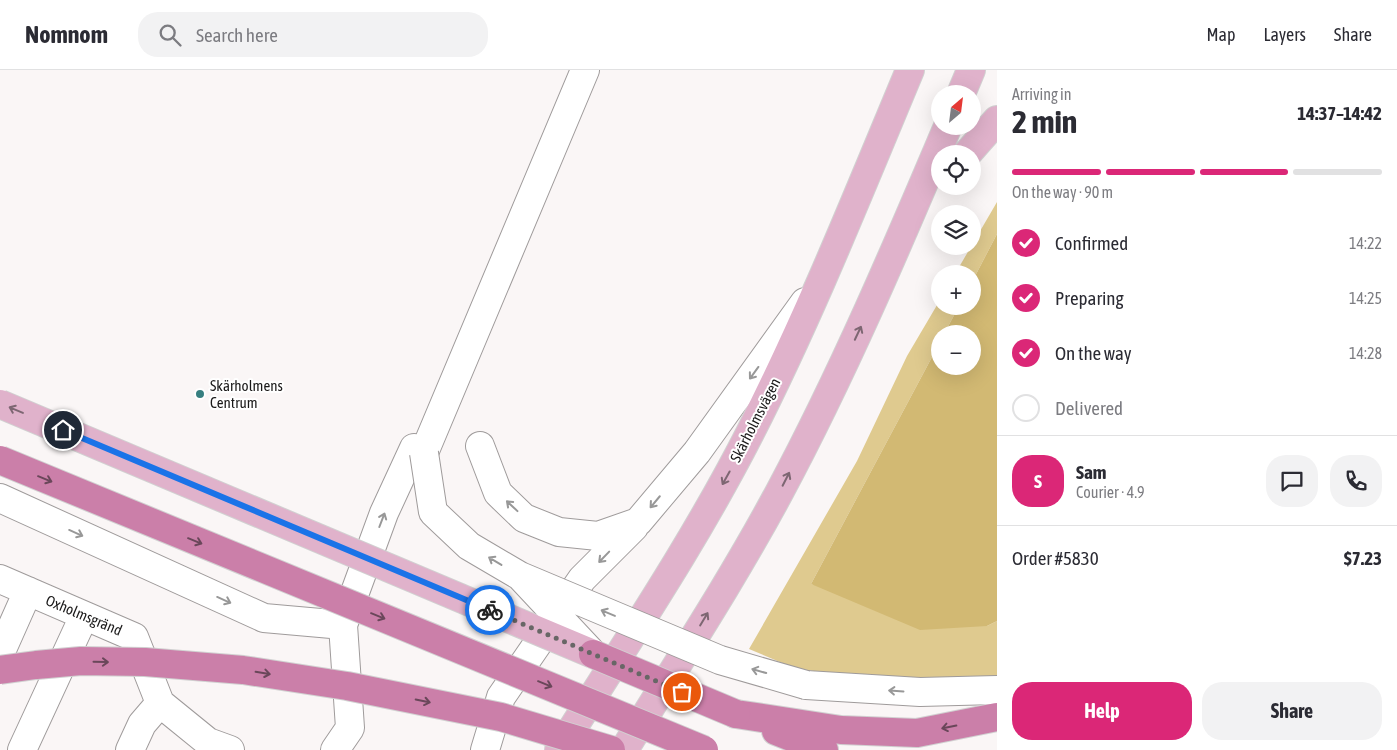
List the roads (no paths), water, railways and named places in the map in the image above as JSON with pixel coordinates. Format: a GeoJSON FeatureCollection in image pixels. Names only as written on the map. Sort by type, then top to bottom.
{"type":"FeatureCollection","features":[{"type":"Feature","properties":{"kind":"highway"},"geometry":{"type":"LineString","coordinates":[[0,460],[704,750]]}},
{"type":"Feature","properties":{"kind":"highway"},"geometry":{"type":"LineString","coordinates":[[593,654],[824,750]]}},
{"type":"Feature","properties":{"kind":"highway"},"geometry":{"type":"LineString","coordinates":[[0,670],[81,661],[145,662],[243,670],[347,686],[501,717],[611,750]]}},
{"type":"Feature","properties":{"kind":"highway"},"geometry":{"type":"LineString","coordinates":[[736,714],[841,730],[917,733],[997,717]]}},
{"type":"Feature","properties":{"kind":"main road"},"geometry":{"type":"LineString","coordinates":[[874,157],[890,70]]}},
{"type":"Feature","properties":{"kind":"main road","name":"Skärholmsvägen"},"geometry":{"type":"LineString","coordinates":[[559,750],[699,525],[750,433],[824,277],[910,70]]}},
{"type":"Feature","properties":{"kind":"main road"},"geometry":{"type":"LineString","coordinates":[[965,85],[971,70]]}},
{"type":"Feature","properties":{"kind":"main road"},"geometry":{"type":"LineString","coordinates":[[975,145],[997,120]]}},
{"type":"Feature","properties":{"kind":"main road"},"geometry":{"type":"LineString","coordinates":[[624,750],[780,492],[821,412],[896,251],[944,135]]}},
{"type":"Feature","properties":{"kind":"main road"},"geometry":{"type":"LineString","coordinates":[[896,251],[935,195]]}},
{"type":"Feature","properties":{"kind":"main road"},"geometry":{"type":"LineString","coordinates":[[0,404],[593,654]]}},
{"type":"Feature","properties":{"kind":"street"},"geometry":{"type":"LineString","coordinates":[[335,750],[350,728],[343,625],[384,513],[419,451],[585,70]]}},
{"type":"Feature","properties":{"kind":"street"},"geometry":{"type":"LineString","coordinates":[[484,750],[501,697],[582,579],[638,522],[697,452],[824,277]]}},
{"type":"Feature","properties":{"kind":"street"},"geometry":{"type":"LineString","coordinates":[[480,446],[498,493],[524,518],[559,532],[598,536],[638,522]]}},
{"type":"Feature","properties":{"kind":"street"},"geometry":{"type":"LineString","coordinates":[[419,451],[433,512],[469,546],[520,576],[720,660],[806,685],[920,692],[997,690]]}},
{"type":"Feature","properties":{"kind":"street"},"geometry":{"type":"LineString","coordinates":[[0,498],[264,618],[343,625]]}},
{"type":"Feature","properties":{"kind":"street"},"geometry":{"type":"LineString","coordinates":[[520,576],[593,654]]}},
{"type":"Feature","properties":{"kind":"street","name":"Oxholmsgränd"},"geometry":{"type":"LineString","coordinates":[[0,578],[134,637],[160,704]]}},
{"type":"Feature","properties":{"kind":"street"},"geometry":{"type":"LineString","coordinates":[[0,654],[28,591]]}},
{"type":"Feature","properties":{"kind":"street"},"geometry":{"type":"LineString","coordinates":[[22,750],[84,616]]}},
{"type":"Feature","properties":{"kind":"street"},"geometry":{"type":"LineString","coordinates":[[130,750],[142,724],[160,704],[208,742],[230,750]]}},
{"type":"Feature","properties":{"kind":"place","name":"Skärholmens Centrum"},"geometry":{"type":"Point","coordinates":[200,394]}}]}
